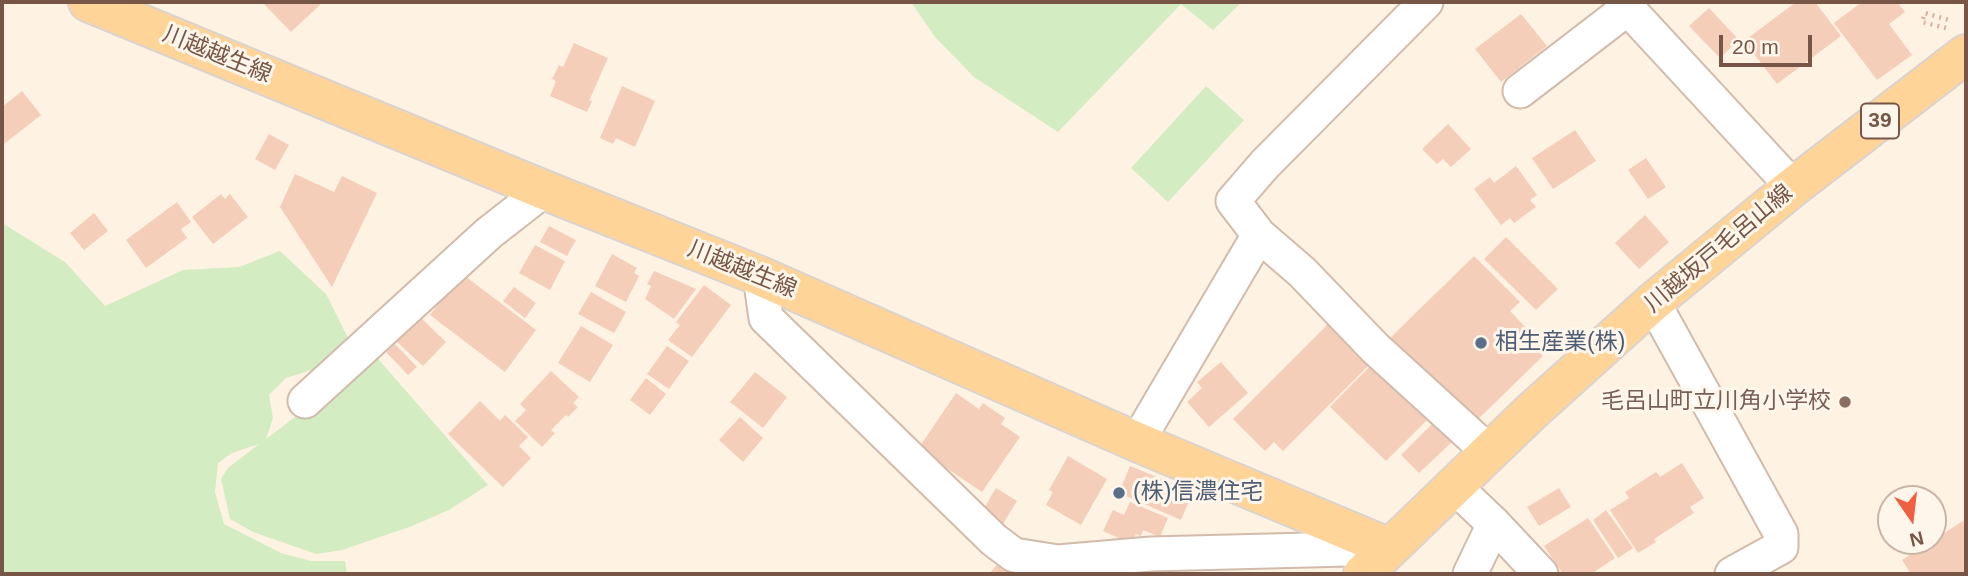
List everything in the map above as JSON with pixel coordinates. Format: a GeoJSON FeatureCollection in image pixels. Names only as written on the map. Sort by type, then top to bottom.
{"type":"FeatureCollection","features":[{"type":"Feature","properties":{"kind":"main road","name":"川越越生線"},"geometry":{"type":"LineString","coordinates":[[88,2],[760,276],[1137,442],[1390,548]]}},
{"type":"Feature","properties":{"kind":"main road","name":"川越坂戸毛呂山線"},"geometry":{"type":"LineString","coordinates":[[1363,574],[1489,452],[1653,302],[1793,187],[1957,35]]}},
{"type":"Feature","properties":{"kind":"street"},"geometry":{"type":"LineString","coordinates":[[1426,2],[1265,164],[1233,201],[1259,235],[1301,272],[1375,348],[1489,452]]}},
{"type":"Feature","properties":{"kind":"street"},"geometry":{"type":"LineString","coordinates":[[1520,90],[1625,5],[1793,187]]}},
{"type":"Feature","properties":{"kind":"street"},"geometry":{"type":"LineString","coordinates":[[305,401],[489,233],[544,190]]}},
{"type":"Feature","properties":{"kind":"street"},"geometry":{"type":"LineString","coordinates":[[1137,442],[1259,235]]}},
{"type":"Feature","properties":{"kind":"street"},"geometry":{"type":"LineString","coordinates":[[760,276],[766,318],[994,540],[1014,555],[1058,562],[1151,554],[1390,548]]}},
{"type":"Feature","properties":{"kind":"street"},"geometry":{"type":"LineString","coordinates":[[1653,302],[1781,534],[1781,547],[1732,574]]}},
{"type":"Feature","properties":{"kind":"street"},"geometry":{"type":"LineString","coordinates":[[1454,486],[1541,574]]}},
{"type":"Feature","properties":{"kind":"street"},"geometry":{"type":"LineString","coordinates":[[1469,574],[1494,524]]}},
{"type":"Feature","properties":{"kind":"path"},"geometry":{"type":"LineString","coordinates":[[1925,13],[1957,35],[1922,22],[1925,13]]}},
{"type":"Feature","properties":{"kind":"green space"},"geometry":{"type":"Polygon","coordinates":[[[911,2],[1242,2],[1213,30],[1181,4],[1058,132],[974,77],[935,37],[911,2]]]}},
{"type":"Feature","properties":{"kind":"green space"},"geometry":{"type":"Polygon","coordinates":[[[1206,86],[1244,120],[1168,202],[1131,168],[1206,86]]]}},
{"type":"Feature","properties":{"kind":"green space"},"geometry":{"type":"Polygon","coordinates":[[[2,223],[65,262],[105,306],[183,270],[239,267],[280,251],[326,294],[349,340],[318,368],[286,378],[269,395],[273,418],[266,439],[373,353],[488,485],[449,510],[412,526],[342,550],[316,554],[253,532],[230,519],[221,479],[228,468],[259,444],[232,453],[218,463],[215,492],[224,524],[281,553],[311,561],[345,561],[347,574],[2,574],[2,223]]]}},
{"type":"Feature","properties":{"kind":"building"},"geometry":{"type":"Polygon","coordinates":[[[262,2],[320,2],[322,3],[291,32],[262,2]]]}},
{"type":"Feature","properties":{"kind":"building"},"geometry":{"type":"Polygon","coordinates":[[[1796,2],[1815,2],[1841,36],[1777,84],[1744,41],[1796,2]]]}},
{"type":"Feature","properties":{"kind":"building"},"geometry":{"type":"Polygon","coordinates":[[[1862,2],[1897,2],[1905,12],[1889,24],[1912,55],[1877,80],[1834,23],[1862,2]]]}},
{"type":"Feature","properties":{"kind":"building"},"geometry":{"type":"Polygon","coordinates":[[[1709,8],[1739,40],[1720,58],[1689,26],[1709,8]]]}},
{"type":"Feature","properties":{"kind":"building"},"geometry":{"type":"Polygon","coordinates":[[[1521,14],[1547,46],[1501,82],[1475,49],[1521,14]]]}},
{"type":"Feature","properties":{"kind":"building"},"geometry":{"type":"Polygon","coordinates":[[[574,43],[608,58],[589,101],[592,101],[587,112],[550,96],[556,81],[552,79],[559,65],[563,67],[574,43]]]}},
{"type":"Feature","properties":{"kind":"building"},"geometry":{"type":"Polygon","coordinates":[[[622,86],[655,101],[635,147],[616,138],[613,144],[600,138],[622,86]]]}},
{"type":"Feature","properties":{"kind":"building"},"geometry":{"type":"Polygon","coordinates":[[[22,91],[41,115],[4,144],[2,107],[22,91]]]}},
{"type":"Feature","properties":{"kind":"building"},"geometry":{"type":"Polygon","coordinates":[[[1448,124],[1471,149],[1451,167],[1443,159],[1437,164],[1422,149],[1448,124]]]}},
{"type":"Feature","properties":{"kind":"building"},"geometry":{"type":"Polygon","coordinates":[[[1575,130],[1596,161],[1553,189],[1532,158],[1575,130]]]}},
{"type":"Feature","properties":{"kind":"building"},"geometry":{"type":"Polygon","coordinates":[[[269,134],[289,145],[275,170],[255,159],[269,134]]]}},
{"type":"Feature","properties":{"kind":"building"},"geometry":{"type":"Polygon","coordinates":[[[1646,158],[1666,187],[1648,199],[1628,170],[1646,158]]]}},
{"type":"Feature","properties":{"kind":"building"},"geometry":{"type":"Polygon","coordinates":[[[1516,166],[1537,195],[1530,200],[1536,207],[1514,223],[1510,218],[1501,225],[1474,189],[1490,177],[1494,183],[1516,166]]]}},
{"type":"Feature","properties":{"kind":"building"},"geometry":{"type":"Polygon","coordinates":[[[295,174],[334,192],[342,176],[377,193],[332,287],[280,207],[295,174]]]}},
{"type":"Feature","properties":{"kind":"building"},"geometry":{"type":"Polygon","coordinates":[[[221,194],[225,199],[230,194],[248,217],[213,244],[192,217],[221,194]]]}},
{"type":"Feature","properties":{"kind":"building"},"geometry":{"type":"Polygon","coordinates":[[[177,202],[191,222],[181,229],[187,238],[146,268],[126,240],[177,202]]]}},
{"type":"Feature","properties":{"kind":"building"},"geometry":{"type":"Polygon","coordinates":[[[94,213],[108,231],[84,250],[70,233],[94,213]]]}},
{"type":"Feature","properties":{"kind":"building"},"geometry":{"type":"Polygon","coordinates":[[[1645,215],[1669,242],[1639,269],[1615,243],[1645,215]]]}},
{"type":"Feature","properties":{"kind":"building"},"geometry":{"type":"Polygon","coordinates":[[[549,226],[576,240],[567,256],[540,242],[549,226]]]}},
{"type":"Feature","properties":{"kind":"building"},"geometry":{"type":"Polygon","coordinates":[[[1506,237],[1558,289],[1536,310],[1484,259],[1506,237]]]}},
{"type":"Feature","properties":{"kind":"building"},"geometry":{"type":"Polygon","coordinates":[[[535,245],[565,261],[550,290],[519,273],[535,245]]]}},
{"type":"Feature","properties":{"kind":"building"},"geometry":{"type":"Polygon","coordinates":[[[612,254],[637,268],[634,273],[639,276],[626,302],[595,286],[612,254]]]}},
{"type":"Feature","properties":{"kind":"building"},"geometry":{"type":"Polygon","coordinates":[[[1474,256],[1520,302],[1510,311],[1536,338],[1531,344],[1543,356],[1473,424],[1389,339],[1474,256]]]}},
{"type":"Feature","properties":{"kind":"building"},"geometry":{"type":"Polygon","coordinates":[[[654,271],[696,289],[674,319],[645,299],[651,286],[647,284],[654,271]]]}},
{"type":"Feature","properties":{"kind":"building"},"geometry":{"type":"Polygon","coordinates":[[[461,273],[536,330],[505,372],[430,315],[461,273]]]}},
{"type":"Feature","properties":{"kind":"building"},"geometry":{"type":"Polygon","coordinates":[[[704,285],[731,305],[692,357],[668,340],[680,325],[676,322],[704,285]]]}},
{"type":"Feature","properties":{"kind":"building"},"geometry":{"type":"Polygon","coordinates":[[[514,287],[536,303],[525,318],[503,301],[514,287]]]}},
{"type":"Feature","properties":{"kind":"building"},"geometry":{"type":"Polygon","coordinates":[[[591,292],[626,312],[614,333],[578,314],[591,292]]]}},
{"type":"Feature","properties":{"kind":"building"},"geometry":{"type":"Polygon","coordinates":[[[419,316],[446,342],[423,366],[396,341],[419,316]]]}},
{"type":"Feature","properties":{"kind":"building"},"geometry":{"type":"Polygon","coordinates":[[[1328,324],[1369,365],[1283,451],[1274,442],[1265,451],[1233,419],[1328,324]]]}},
{"type":"Feature","properties":{"kind":"building"},"geometry":{"type":"Polygon","coordinates":[[[581,326],[613,345],[590,382],[558,363],[581,326]]]}},
{"type":"Feature","properties":{"kind":"building"},"geometry":{"type":"Polygon","coordinates":[[[395,344],[417,367],[408,375],[386,352],[395,344]]]}},
{"type":"Feature","properties":{"kind":"building"},"geometry":{"type":"Polygon","coordinates":[[[667,346],[689,361],[669,389],[647,374],[667,346]]]}},
{"type":"Feature","properties":{"kind":"building"},"geometry":{"type":"Polygon","coordinates":[[[1376,360],[1402,394],[1428,419],[1386,461],[1330,407],[1376,360]]]}},
{"type":"Feature","properties":{"kind":"building"},"geometry":{"type":"Polygon","coordinates":[[[1221,362],[1248,393],[1209,427],[1187,402],[1202,388],[1197,382],[1221,362]]]}},
{"type":"Feature","properties":{"kind":"building"},"geometry":{"type":"Polygon","coordinates":[[[551,371],[579,397],[573,403],[578,407],[551,430],[555,433],[542,447],[515,421],[526,410],[520,404],[551,371]]]}},
{"type":"Feature","properties":{"kind":"building"},"geometry":{"type":"Polygon","coordinates":[[[755,372],[787,397],[763,428],[730,402],[755,372]]]}},
{"type":"Feature","properties":{"kind":"building"},"geometry":{"type":"Polygon","coordinates":[[[646,378],[666,394],[650,415],[630,400],[646,378]]]}},
{"type":"Feature","properties":{"kind":"building"},"geometry":{"type":"Polygon","coordinates":[[[956,393],[979,409],[983,403],[1005,418],[1001,424],[1020,437],[982,492],[918,449],[956,393]]]}},
{"type":"Feature","properties":{"kind":"building"},"geometry":{"type":"Polygon","coordinates":[[[480,401],[500,421],[505,415],[528,437],[519,446],[531,458],[503,487],[448,434],[480,401]]]}},
{"type":"Feature","properties":{"kind":"building"},"geometry":{"type":"Polygon","coordinates":[[[740,417],[763,438],[743,462],[719,440],[740,417]]]}},
{"type":"Feature","properties":{"kind":"building"},"geometry":{"type":"Polygon","coordinates":[[[1433,423],[1452,442],[1419,473],[1401,455],[1433,423]]]}},
{"type":"Feature","properties":{"kind":"building"},"geometry":{"type":"Polygon","coordinates":[[[1068,456],[1107,479],[1081,525],[1046,505],[1053,492],[1049,490],[1068,456]]]}},
{"type":"Feature","properties":{"kind":"building"},"geometry":{"type":"Polygon","coordinates":[[[1682,463],[1704,498],[1690,507],[1694,513],[1638,553],[1610,510],[1629,498],[1625,492],[1656,472],[1660,477],[1682,463]]]}},
{"type":"Feature","properties":{"kind":"building"},"geometry":{"type":"Polygon","coordinates":[[[1130,466],[1193,492],[1181,520],[1119,493],[1130,466]]]}},
{"type":"Feature","properties":{"kind":"building"},"geometry":{"type":"Polygon","coordinates":[[[996,488],[1017,501],[1003,524],[982,512],[996,488]]]}},
{"type":"Feature","properties":{"kind":"building"},"geometry":{"type":"Polygon","coordinates":[[[1559,488],[1571,507],[1539,526],[1527,507],[1559,488]]]}},
{"type":"Feature","properties":{"kind":"building"},"geometry":{"type":"Polygon","coordinates":[[[1130,502],[1168,518],[1160,537],[1143,530],[1141,536],[1136,534],[1132,544],[1103,531],[1113,510],[1124,515],[1130,502]]]}},
{"type":"Feature","properties":{"kind":"building"},"geometry":{"type":"Polygon","coordinates":[[[1606,510],[1633,548],[1618,558],[1593,520],[1606,510]]]}},
{"type":"Feature","properties":{"kind":"building"},"geometry":{"type":"Polygon","coordinates":[[[1588,518],[1615,558],[1591,574],[1563,574],[1544,546],[1588,518]]]}},
{"type":"Feature","properties":{"kind":"building"},"geometry":{"type":"Polygon","coordinates":[[[1966,519],[1966,574],[1911,574],[1902,560],[1910,555],[1947,555],[1947,531],[1966,519]]]}},
{"type":"Feature","properties":{"kind":"building"},"geometry":{"type":"Polygon","coordinates":[[[1002,559],[1036,574],[989,574],[1002,559]]]}},
{"type":"Feature","properties":{"kind":"place","name":"相生産業(株)"},"geometry":{"type":"Point","coordinates":[1481,343]}},
{"type":"Feature","properties":{"kind":"place","name":"毛呂山町立川角小学校"},"geometry":{"type":"Point","coordinates":[1845,402]}},
{"type":"Feature","properties":{"kind":"place","name":"(株)信濃住宅"},"geometry":{"type":"Point","coordinates":[1119,493]}}]}
